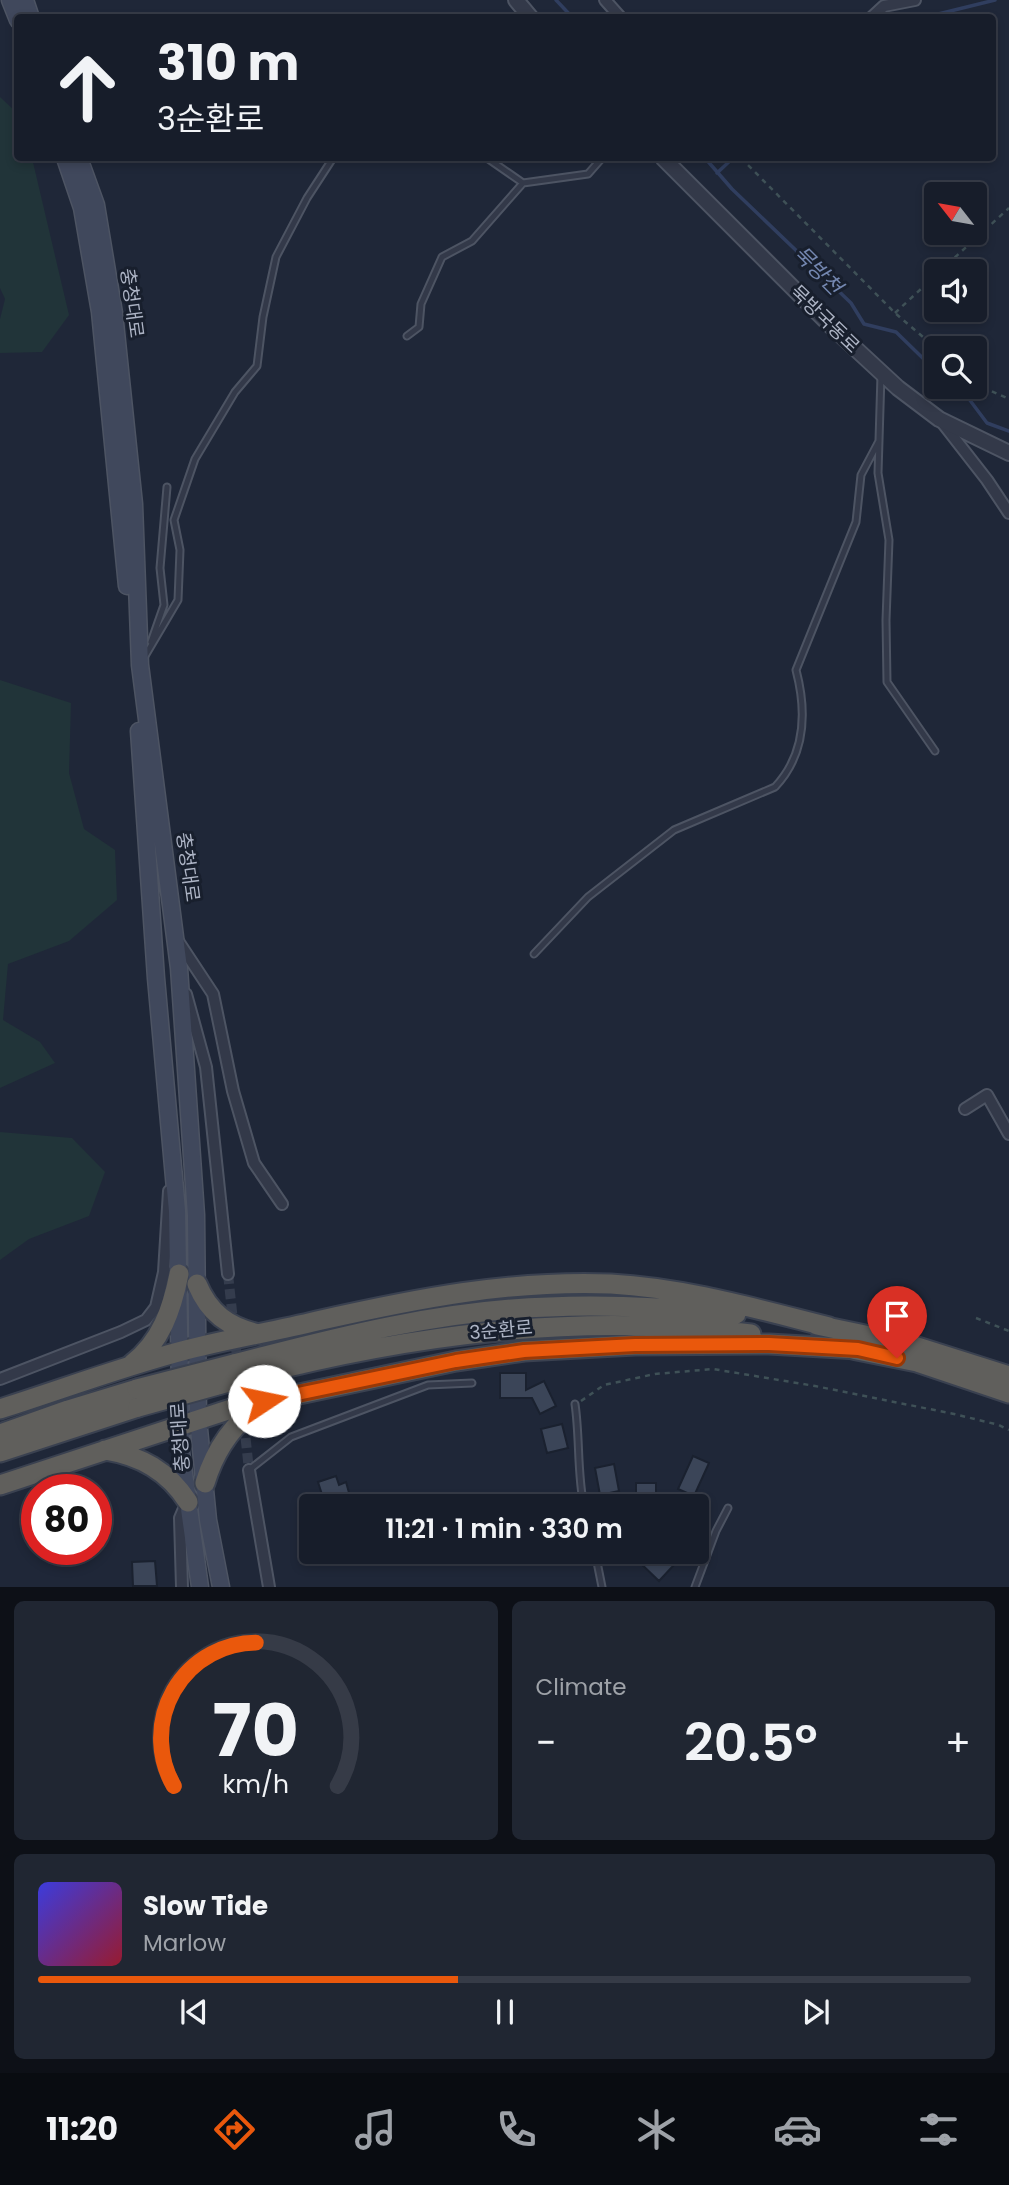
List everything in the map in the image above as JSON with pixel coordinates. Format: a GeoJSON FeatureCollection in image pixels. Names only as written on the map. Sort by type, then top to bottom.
{"type":"FeatureCollection","features":[{"type":"Feature","properties":{"kind":"highway"},"geometry":{"type":"LineString","coordinates":[[125,1369],[144,1354],[164,1324],[179,1274]]}},
{"type":"Feature","properties":{"kind":"highway"},"geometry":{"type":"LineString","coordinates":[[197,1284],[203,1298],[215,1313],[232,1325],[260,1334]]}},
{"type":"Feature","properties":{"kind":"highway"},"geometry":{"type":"LineString","coordinates":[[0,1409],[189,1350],[391,1304],[462,1291],[557,1284],[611,1284],[654,1288],[707,1297],[829,1327]]}},
{"type":"Feature","properties":{"kind":"highway","name":"3순환로"},"geometry":{"type":"LineString","coordinates":[[0,1433],[68,1410],[138,1398],[424,1320],[548,1307],[689,1309],[764,1317],[829,1327],[908,1344],[1009,1376]]}},
{"type":"Feature","properties":{"kind":"highway","name":"3순환로"},"geometry":{"type":"LineString","coordinates":[[235,1372],[290,1366],[404,1342],[475,1332],[536,1326],[663,1325],[858,1349],[917,1362],[1009,1393]]}},
{"type":"Feature","properties":{"kind":"highway"},"geometry":{"type":"LineString","coordinates":[[225,1341],[236,1407]]}},
{"type":"Feature","properties":{"kind":"highway"},"geometry":{"type":"LineString","coordinates":[[0,1485],[236,1407],[456,1361],[524,1351],[703,1344],[769,1344],[858,1349]]}},
{"type":"Feature","properties":{"kind":"highway"},"geometry":{"type":"LineString","coordinates":[[154,1360],[181,1425]]}},
{"type":"Feature","properties":{"kind":"highway","name":"3순환로"},"geometry":{"type":"LineString","coordinates":[[0,1452],[138,1398]]}},
{"type":"Feature","properties":{"kind":"highway"},"geometry":{"type":"LineString","coordinates":[[205,1483],[218,1449],[230,1432],[267,1401]]}},
{"type":"Feature","properties":{"kind":"highway"},"geometry":{"type":"LineString","coordinates":[[104,1450],[135,1457],[154,1467],[170,1479],[188,1502]]}},
{"type":"Feature","properties":{"kind":"main road","name":"충청대로"},"geometry":{"type":"LineString","coordinates":[[66,161],[82,208],[100,312],[135,667],[156,978],[177,1211],[179,1274],[189,1350]]}},
{"type":"Feature","properties":{"kind":"main road","name":"충청대로"},"geometry":{"type":"LineString","coordinates":[[80,161],[96,205],[114,313],[134,505],[144,658],[179,968],[196,1215],[197,1284],[181,1425],[181,1452],[200,1587]]}},
{"type":"Feature","properties":{"kind":"main road","name":"충청대로"},"geometry":{"type":"LineString","coordinates":[[181,1425],[205,1483],[208,1520],[220,1587]]}},
{"type":"Feature","properties":{"kind":"street"},"geometry":{"type":"LineString","coordinates":[[516,0],[528,14]]}},
{"type":"Feature","properties":{"kind":"street"},"geometry":{"type":"LineString","coordinates":[[605,0],[617,14]]}},
{"type":"Feature","properties":{"kind":"street"},"geometry":{"type":"LineString","coordinates":[[875,14],[884,6],[915,0]]}},
{"type":"Feature","properties":{"kind":"street","name":"묵방국동로"},"geometry":{"type":"LineString","coordinates":[[666,161],[881,372],[939,419],[1009,453]]}},
{"type":"Feature","properties":{"kind":"street"},"geometry":{"type":"LineString","coordinates":[[939,419],[1009,513]]}},
{"type":"Feature","properties":{"kind":"street"},"geometry":{"type":"LineString","coordinates":[[176,939],[213,994],[233,1091],[254,1163],[282,1204]]}},
{"type":"Feature","properties":{"kind":"street"},"geometry":{"type":"LineString","coordinates":[[179,968],[206,1068],[228,1275]]}},
{"type":"Feature","properties":{"kind":"street"},"geometry":{"type":"LineString","coordinates":[[965,1109],[988,1095],[1009,1134]]}},
{"type":"Feature","properties":{"kind":"street"},"geometry":{"type":"LineString","coordinates":[[0,1378],[121,1332],[145,1320],[156,1307],[164,1272],[168,1227],[170,1129]]}},
{"type":"Feature","properties":{"kind":"street"},"geometry":{"type":"LineString","coordinates":[[249,1470],[269,1587]]}},
{"type":"Feature","properties":{"kind":"street"},"geometry":{"type":"LineString","coordinates":[[182,1587],[180,1518],[188,1502]]}},
{"type":"Feature","properties":{"kind":"lane"},"geometry":{"type":"LineString","coordinates":[[144,658],[178,600],[180,550],[174,520],[195,459],[235,392],[257,366],[263,317],[276,257],[307,198],[331,161]]}},
{"type":"Feature","properties":{"kind":"lane"},"geometry":{"type":"LineString","coordinates":[[491,161],[523,183]]}},
{"type":"Feature","properties":{"kind":"lane"},"geometry":{"type":"LineString","coordinates":[[407,336],[418,327],[421,304],[442,257],[472,241],[523,183],[588,174],[599,161]]}},
{"type":"Feature","properties":{"kind":"lane"},"geometry":{"type":"LineString","coordinates":[[881,372],[878,473],[889,540],[887,682],[935,751]]}},
{"type":"Feature","properties":{"kind":"lane"},"geometry":{"type":"LineString","coordinates":[[534,954],[588,897],[674,830],[775,787],[786,775],[804,723],[802,694],[796,670],[856,522],[861,475],[879,441]]}},
{"type":"Feature","properties":{"kind":"lane"},"geometry":{"type":"LineString","coordinates":[[144,658],[164,605],[160,568],[167,487]]}},
{"type":"Feature","properties":{"kind":"lane"},"geometry":{"type":"LineString","coordinates":[[249,1470],[291,1437],[428,1385],[472,1383]]}},
{"type":"Feature","properties":{"kind":"lane"},"geometry":{"type":"LineString","coordinates":[[575,1404],[580,1437],[581,1494]]}},
{"type":"Feature","properties":{"kind":"lane"},"geometry":{"type":"LineString","coordinates":[[695,1587],[716,1531],[728,1508]]}},
{"type":"Feature","properties":{"kind":"lane"},"geometry":{"type":"LineString","coordinates":[[598,1564],[603,1587]]}},
{"type":"Feature","properties":{"kind":"path"},"geometry":{"type":"LineString","coordinates":[[744,161],[895,313],[924,338]]}},
{"type":"Feature","properties":{"kind":"path"},"geometry":{"type":"LineString","coordinates":[[953,259],[1009,208]]}},
{"type":"Feature","properties":{"kind":"path"},"geometry":{"type":"LineString","coordinates":[[895,313],[924,286]]}},
{"type":"Feature","properties":{"kind":"path"},"geometry":{"type":"LineString","coordinates":[[987,389],[1009,398]]}},
{"type":"Feature","properties":{"kind":"path"},"geometry":{"type":"LineString","coordinates":[[976,1318],[1009,1331]]}},
{"type":"Feature","properties":{"kind":"path"},"geometry":{"type":"LineString","coordinates":[[575,1404],[604,1385],[655,1374],[713,1369],[928,1409],[999,1425],[1009,1430]]}},
{"type":"Feature","properties":{"kind":"green space"},"geometry":{"type":"Polygon","coordinates":[[[0,97],[14,110],[14,161],[33,161],[69,315],[42,352],[0,353],[0,319],[5,299],[0,288],[0,97]]]}},
{"type":"Feature","properties":{"kind":"green space"},"geometry":{"type":"Polygon","coordinates":[[[0,680],[71,703],[69,773],[84,829],[115,850],[117,900],[69,941],[8,964],[3,1020],[40,1042],[55,1063],[0,1088],[0,680]]]}},
{"type":"Feature","properties":{"kind":"green space"},"geometry":{"type":"Polygon","coordinates":[[[0,1132],[72,1138],[105,1172],[89,1216],[29,1239],[0,1260],[0,1132]]]}},
{"type":"Feature","properties":{"kind":"building"},"geometry":{"type":"Polygon","coordinates":[[[500,1373],[526,1373],[526,1390],[544,1381],[556,1406],[540,1414],[532,1398],[500,1398],[500,1373]]]}},
{"type":"Feature","properties":{"kind":"building"},"geometry":{"type":"Polygon","coordinates":[[[562,1424],[568,1448],[547,1453],[541,1429],[562,1424]]]}},
{"type":"Feature","properties":{"kind":"building"},"geometry":{"type":"Polygon","coordinates":[[[693,1456],[709,1463],[695,1494],[678,1489],[693,1456]]]}},
{"type":"Feature","properties":{"kind":"building"},"geometry":{"type":"Polygon","coordinates":[[[614,1464],[619,1491],[600,1494],[595,1468],[614,1464]]]}},
{"type":"Feature","properties":{"kind":"building"},"geometry":{"type":"Polygon","coordinates":[[[336,1476],[339,1485],[346,1482],[349,1494],[322,1494],[318,1482],[336,1476]]]}},
{"type":"Feature","properties":{"kind":"building"},"geometry":{"type":"Polygon","coordinates":[[[636,1483],[656,1483],[656,1494],[636,1494],[636,1483]]]}},
{"type":"Feature","properties":{"kind":"building"},"geometry":{"type":"Polygon","coordinates":[[[155,1561],[157,1586],[133,1586],[132,1562],[155,1561]]]}},
{"type":"Feature","properties":{"kind":"building"},"geometry":{"type":"Polygon","coordinates":[[[641,1564],[673,1566],[659,1581],[641,1564]]]}},
{"type":"Feature","properties":{"kind":"waterway","name":"묵방천"},"geometry":{"type":"LineString","coordinates":[[556,0],[569,14]]}},
{"type":"Feature","properties":{"kind":"waterway"},"geometry":{"type":"LineString","coordinates":[[938,14],[995,0]]}},
{"type":"Feature","properties":{"kind":"waterway","name":"묵방천"},"geometry":{"type":"LineString","coordinates":[[708,161],[732,189],[851,303],[864,324],[896,332],[924,359]]}},
{"type":"Feature","properties":{"kind":"waterway"},"geometry":{"type":"LineString","coordinates":[[717,173],[730,161]]}},
{"type":"Feature","properties":{"kind":"waterway","name":"묵방천"},"geometry":{"type":"LineString","coordinates":[[969,399],[987,423],[1009,431]]}},
{"type":"Feature","properties":{"kind":"tunnel"},"geometry":{"type":"LineString","coordinates":[[228,1274],[249,1470]]}},
{"type":"Feature","properties":{"kind":"route"},"geometry":{"type":"LineString","coordinates":[[264,1401],[456,1361],[524,1351],[582,1350],[635,1345],[769,1344],[858,1349],[897,1358]]}}]}
